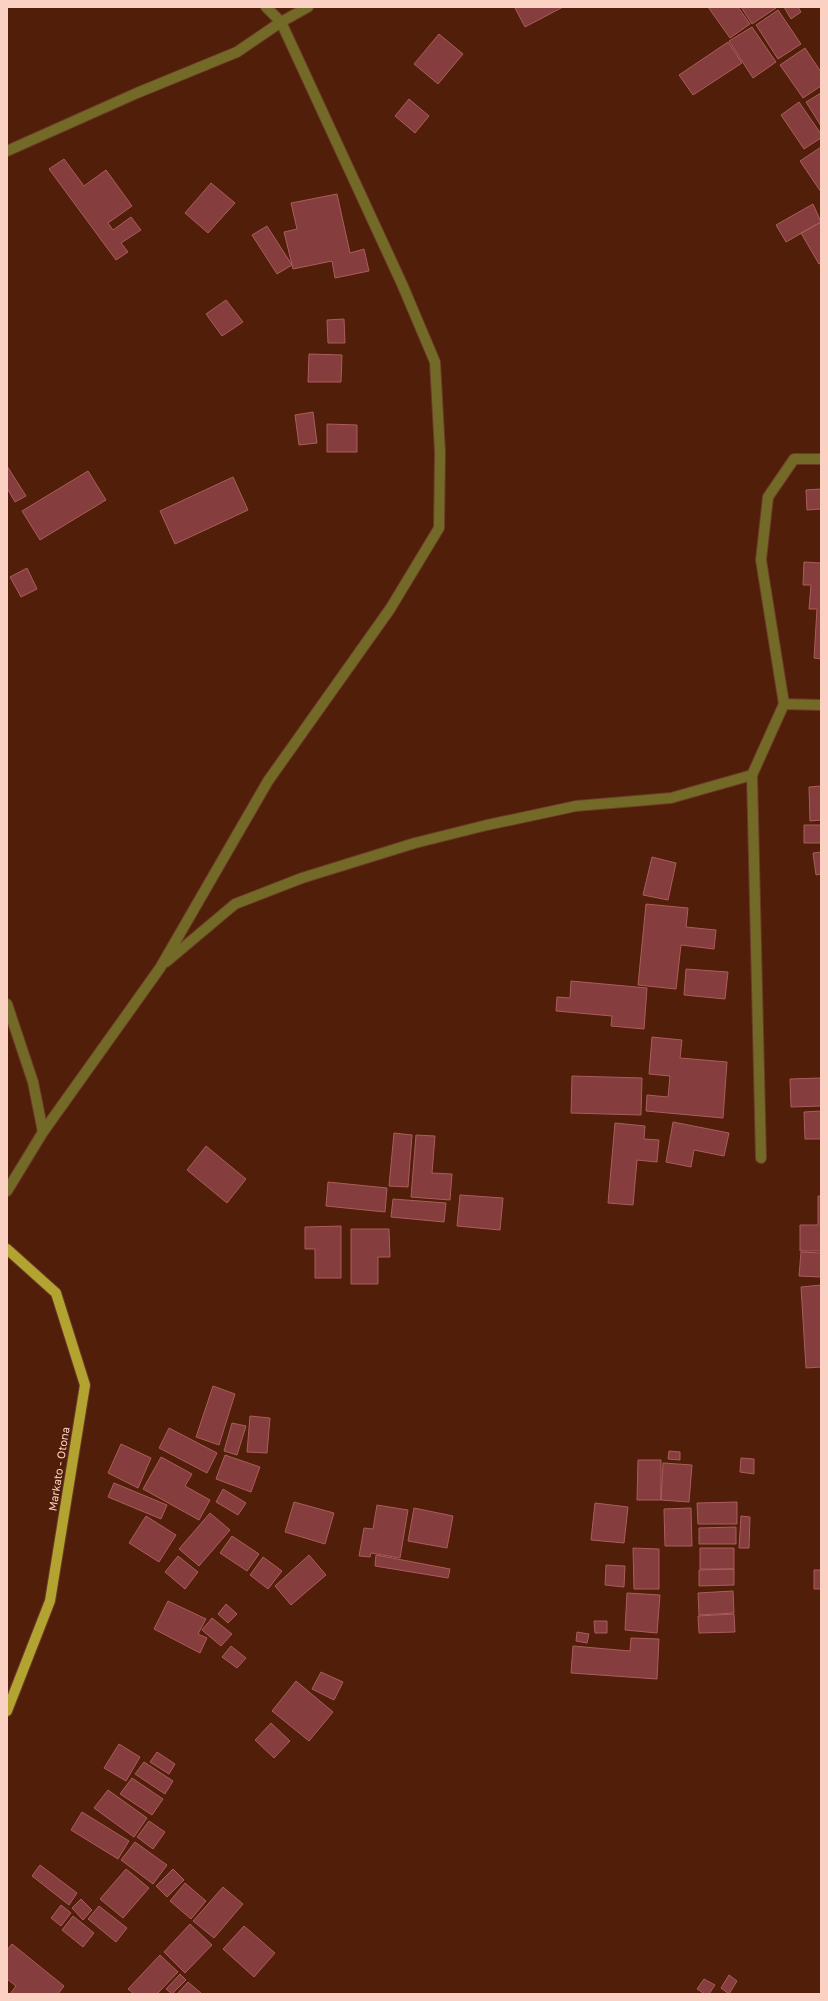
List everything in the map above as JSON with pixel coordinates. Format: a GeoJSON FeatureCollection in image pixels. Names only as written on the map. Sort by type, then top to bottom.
{"type":"FeatureCollection","features":[{"type":"Feature","properties":{"kind":"main road","name":"Markato - Otona"},"geometry":{"type":"LineString","coordinates":[[7,1249],[56,1293],[85,1385],[50,1600],[7,1711]]}},
{"type":"Feature","properties":{"kind":"street"},"geometry":{"type":"LineString","coordinates":[[7,1191],[43,1132],[160,968],[268,781],[390,609],[440,528],[440,452],[436,362],[402,284],[281,22],[266,7]]}},
{"type":"Feature","properties":{"kind":"street"},"geometry":{"type":"LineString","coordinates":[[7,151],[137,93],[237,52],[281,22],[308,7]]}},
{"type":"Feature","properties":{"kind":"street"},"geometry":{"type":"LineString","coordinates":[[761,1158],[752,775],[784,704],[761,560],[768,498],[794,459],[821,458]]}},
{"type":"Feature","properties":{"kind":"street"},"geometry":{"type":"LineString","coordinates":[[784,704],[821,705]]}},
{"type":"Feature","properties":{"kind":"street"},"geometry":{"type":"LineString","coordinates":[[160,968],[235,904],[302,878],[415,843],[487,826],[576,806],[671,798],[752,775]]}},
{"type":"Feature","properties":{"kind":"street"},"geometry":{"type":"LineString","coordinates":[[7,1004],[33,1082],[43,1132]]}},
{"type":"Feature","properties":{"kind":"building"},"geometry":{"type":"Polygon","coordinates":[[[563,7],[525,27],[515,8],[563,7]]]}},
{"type":"Feature","properties":{"kind":"building"},"geometry":{"type":"Polygon","coordinates":[[[708,7],[738,7],[750,24],[730,38],[708,7]]]}},
{"type":"Feature","properties":{"kind":"building"},"geometry":{"type":"Polygon","coordinates":[[[741,7],[775,7],[776,8],[752,24],[741,7]]]}},
{"type":"Feature","properties":{"kind":"building"},"geometry":{"type":"Polygon","coordinates":[[[784,7],[798,7],[801,12],[791,19],[784,7]]]}},
{"type":"Feature","properties":{"kind":"building"},"geometry":{"type":"Polygon","coordinates":[[[778,10],[801,44],[778,59],[756,25],[778,10]]]}},
{"type":"Feature","properties":{"kind":"building"},"geometry":{"type":"Polygon","coordinates":[[[752,27],[776,62],[753,78],[729,41],[752,27]]]}},
{"type":"Feature","properties":{"kind":"building"},"geometry":{"type":"Polygon","coordinates":[[[439,34],[463,54],[438,84],[414,64],[439,34]]]}},
{"type":"Feature","properties":{"kind":"building"},"geometry":{"type":"Polygon","coordinates":[[[728,42],[742,63],[693,95],[679,75],[728,42]]]}},
{"type":"Feature","properties":{"kind":"building"},"geometry":{"type":"Polygon","coordinates":[[[805,48],[821,72],[821,86],[803,98],[780,65],[805,48]]]}},
{"type":"Feature","properties":{"kind":"building"},"geometry":{"type":"Polygon","coordinates":[[[821,93],[821,126],[806,102],[821,93]]]}},
{"type":"Feature","properties":{"kind":"building"},"geometry":{"type":"Polygon","coordinates":[[[409,99],[429,116],[415,133],[395,116],[409,99]]]}},
{"type":"Feature","properties":{"kind":"building"},"geometry":{"type":"Polygon","coordinates":[[[799,102],[821,134],[821,138],[804,149],[781,115],[799,102]]]}},
{"type":"Feature","properties":{"kind":"building"},"geometry":{"type":"Polygon","coordinates":[[[821,147],[821,192],[800,161],[821,147]]]}},
{"type":"Feature","properties":{"kind":"building"},"geometry":{"type":"Polygon","coordinates":[[[64,159],[84,186],[106,170],[132,206],[108,223],[113,230],[131,217],[141,230],[121,243],[128,252],[116,260],[49,169],[64,159]]]}},
{"type":"Feature","properties":{"kind":"building"},"geometry":{"type":"Polygon","coordinates":[[[211,183],[235,203],[208,233],[185,213],[211,183]]]}},
{"type":"Feature","properties":{"kind":"building"},"geometry":{"type":"Polygon","coordinates":[[[337,194],[350,253],[364,249],[369,271],[335,278],[332,261],[293,269],[284,232],[297,229],[291,203],[337,194]]]}},
{"type":"Feature","properties":{"kind":"building"},"geometry":{"type":"Polygon","coordinates":[[[813,204],[821,222],[786,242],[776,225],[813,204]]]}},
{"type":"Feature","properties":{"kind":"building"},"geometry":{"type":"Polygon","coordinates":[[[821,222],[821,263],[819,264],[801,233],[821,222]]]}},
{"type":"Feature","properties":{"kind":"building"},"geometry":{"type":"Polygon","coordinates":[[[267,226],[292,265],[277,274],[252,235],[267,226]]]}},
{"type":"Feature","properties":{"kind":"building"},"geometry":{"type":"Polygon","coordinates":[[[226,300],[243,322],[222,336],[206,314],[226,300]]]}},
{"type":"Feature","properties":{"kind":"building"},"geometry":{"type":"Polygon","coordinates":[[[344,319],[345,343],[328,343],[327,320],[344,319]]]}},
{"type":"Feature","properties":{"kind":"building"},"geometry":{"type":"Polygon","coordinates":[[[309,354],[342,355],[341,382],[308,382],[309,354]]]}},
{"type":"Feature","properties":{"kind":"building"},"geometry":{"type":"Polygon","coordinates":[[[313,412],[317,443],[299,445],[295,415],[313,412]]]}},
{"type":"Feature","properties":{"kind":"building"},"geometry":{"type":"Polygon","coordinates":[[[327,424],[357,425],[357,452],[327,452],[327,424]]]}},
{"type":"Feature","properties":{"kind":"building"},"geometry":{"type":"Polygon","coordinates":[[[7,466],[26,496],[15,502],[7,488],[7,466]]]}},
{"type":"Feature","properties":{"kind":"building"},"geometry":{"type":"Polygon","coordinates":[[[88,471],[106,500],[40,540],[22,511],[88,471]]]}},
{"type":"Feature","properties":{"kind":"building"},"geometry":{"type":"Polygon","coordinates":[[[233,477],[248,510],[175,544],[160,511],[233,477]]]}},
{"type":"Feature","properties":{"kind":"building"},"geometry":{"type":"Polygon","coordinates":[[[821,489],[821,509],[807,510],[806,490],[821,489]]]}},
{"type":"Feature","properties":{"kind":"building"},"geometry":{"type":"Polygon","coordinates":[[[804,562],[821,563],[821,659],[814,658],[817,609],[809,609],[811,585],[803,585],[804,562]]]}},
{"type":"Feature","properties":{"kind":"building"},"geometry":{"type":"Polygon","coordinates":[[[27,568],[37,589],[21,597],[10,577],[27,568]]]}},
{"type":"Feature","properties":{"kind":"building"},"geometry":{"type":"Polygon","coordinates":[[[821,786],[821,820],[810,821],[809,787],[821,786]]]}},
{"type":"Feature","properties":{"kind":"building"},"geometry":{"type":"Polygon","coordinates":[[[804,825],[821,825],[821,843],[804,843],[804,825]]]}},
{"type":"Feature","properties":{"kind":"building"},"geometry":{"type":"Polygon","coordinates":[[[821,852],[821,874],[816,875],[813,853],[821,852]]]}},
{"type":"Feature","properties":{"kind":"building"},"geometry":{"type":"Polygon","coordinates":[[[652,857],[676,863],[668,900],[643,895],[652,857]]]}},
{"type":"Feature","properties":{"kind":"building"},"geometry":{"type":"Polygon","coordinates":[[[646,904],[688,908],[686,927],[716,930],[714,949],[681,945],[676,989],[638,985],[646,904]]]}},
{"type":"Feature","properties":{"kind":"building"},"geometry":{"type":"Polygon","coordinates":[[[686,969],[728,972],[725,999],[684,995],[686,969]]]}},
{"type":"Feature","properties":{"kind":"building"},"geometry":{"type":"Polygon","coordinates":[[[571,981],[647,988],[644,1029],[611,1026],[612,1016],[556,1011],[557,997],[570,998],[571,981]]]}},
{"type":"Feature","properties":{"kind":"building"},"geometry":{"type":"Polygon","coordinates":[[[652,1037],[682,1040],[680,1058],[727,1062],[723,1118],[646,1111],[647,1095],[668,1097],[670,1076],[649,1074],[652,1037]]]}},
{"type":"Feature","properties":{"kind":"building"},"geometry":{"type":"Polygon","coordinates":[[[572,1076],[642,1078],[641,1115],[571,1113],[572,1076]]]}},
{"type":"Feature","properties":{"kind":"building"},"geometry":{"type":"Polygon","coordinates":[[[821,1078],[821,1106],[791,1107],[790,1079],[821,1078]]]}},
{"type":"Feature","properties":{"kind":"building"},"geometry":{"type":"Polygon","coordinates":[[[821,1111],[821,1139],[805,1139],[804,1112],[821,1111]]]}},
{"type":"Feature","properties":{"kind":"building"},"geometry":{"type":"Polygon","coordinates":[[[673,1122],[729,1133],[724,1156],[694,1150],[691,1167],[666,1162],[673,1122]]]}},
{"type":"Feature","properties":{"kind":"building"},"geometry":{"type":"Polygon","coordinates":[[[615,1123],[645,1126],[644,1139],[659,1140],[657,1162],[637,1160],[633,1205],[608,1203],[615,1123]]]}},
{"type":"Feature","properties":{"kind":"building"},"geometry":{"type":"Polygon","coordinates":[[[394,1133],[412,1135],[408,1187],[389,1186],[394,1133]]]}},
{"type":"Feature","properties":{"kind":"building"},"geometry":{"type":"Polygon","coordinates":[[[416,1135],[435,1136],[432,1173],[452,1174],[450,1200],[411,1197],[416,1135]]]}},
{"type":"Feature","properties":{"kind":"building"},"geometry":{"type":"Polygon","coordinates":[[[206,1146],[246,1179],[227,1203],[187,1170],[206,1146]]]}},
{"type":"Feature","properties":{"kind":"building"},"geometry":{"type":"Polygon","coordinates":[[[328,1182],[387,1188],[385,1212],[326,1206],[328,1182]]]}},
{"type":"Feature","properties":{"kind":"building"},"geometry":{"type":"Polygon","coordinates":[[[460,1195],[503,1198],[500,1230],[457,1226],[460,1195]]]}},
{"type":"Feature","properties":{"kind":"building"},"geometry":{"type":"Polygon","coordinates":[[[818,1196],[821,1196],[821,1251],[800,1251],[800,1225],[818,1225],[818,1196]]]}},
{"type":"Feature","properties":{"kind":"building"},"geometry":{"type":"Polygon","coordinates":[[[393,1199],[446,1203],[444,1222],[391,1217],[393,1199]]]}},
{"type":"Feature","properties":{"kind":"building"},"geometry":{"type":"Polygon","coordinates":[[[341,1226],[341,1278],[315,1278],[315,1249],[305,1249],[305,1227],[341,1226]]]}},
{"type":"Feature","properties":{"kind":"building"},"geometry":{"type":"Polygon","coordinates":[[[351,1229],[389,1229],[390,1257],[378,1257],[378,1284],[351,1284],[351,1229]]]}},
{"type":"Feature","properties":{"kind":"building"},"geometry":{"type":"Polygon","coordinates":[[[801,1252],[821,1253],[821,1277],[799,1276],[801,1252]]]}},
{"type":"Feature","properties":{"kind":"building"},"geometry":{"type":"Polygon","coordinates":[[[821,1285],[821,1367],[806,1368],[801,1287],[821,1285]]]}},
{"type":"Feature","properties":{"kind":"building"},"geometry":{"type":"Polygon","coordinates":[[[213,1386],[235,1394],[219,1445],[196,1437],[213,1386]]]}},
{"type":"Feature","properties":{"kind":"building"},"geometry":{"type":"Polygon","coordinates":[[[250,1416],[270,1418],[267,1453],[247,1452],[250,1416]]]}},
{"type":"Feature","properties":{"kind":"building"},"geometry":{"type":"Polygon","coordinates":[[[232,1423],[246,1426],[237,1455],[224,1451],[232,1423]]]}},
{"type":"Feature","properties":{"kind":"building"},"geometry":{"type":"Polygon","coordinates":[[[169,1428],[217,1453],[207,1473],[159,1448],[169,1428]]]}},
{"type":"Feature","properties":{"kind":"building"},"geometry":{"type":"Polygon","coordinates":[[[121,1444],[151,1458],[138,1488],[108,1473],[121,1444]]]}},
{"type":"Feature","properties":{"kind":"building"},"geometry":{"type":"Polygon","coordinates":[[[669,1451],[680,1452],[680,1460],[668,1459],[669,1451]]]}},
{"type":"Feature","properties":{"kind":"building"},"geometry":{"type":"Polygon","coordinates":[[[225,1455],[260,1467],[251,1492],[216,1479],[225,1455]]]}},
{"type":"Feature","properties":{"kind":"building"},"geometry":{"type":"Polygon","coordinates":[[[161,1457],[192,1474],[185,1486],[210,1500],[199,1520],[143,1489],[161,1457]]]}},
{"type":"Feature","properties":{"kind":"building"},"geometry":{"type":"Polygon","coordinates":[[[741,1458],[754,1459],[754,1474],[740,1472],[741,1458]]]}},
{"type":"Feature","properties":{"kind":"building"},"geometry":{"type":"Polygon","coordinates":[[[638,1460],[661,1460],[661,1500],[637,1500],[638,1460]]]}},
{"type":"Feature","properties":{"kind":"building"},"geometry":{"type":"Polygon","coordinates":[[[663,1463],[692,1465],[689,1502],[661,1500],[663,1463]]]}},
{"type":"Feature","properties":{"kind":"building"},"geometry":{"type":"Polygon","coordinates":[[[114,1483],[167,1505],[161,1519],[108,1497],[114,1483]]]}},
{"type":"Feature","properties":{"kind":"building"},"geometry":{"type":"Polygon","coordinates":[[[223,1489],[246,1503],[238,1515],[216,1502],[223,1489]]]}},
{"type":"Feature","properties":{"kind":"building"},"geometry":{"type":"Polygon","coordinates":[[[294,1502],[334,1513],[325,1544],[285,1532],[294,1502]]]}},
{"type":"Feature","properties":{"kind":"building"},"geometry":{"type":"Polygon","coordinates":[[[737,1502],[737,1524],[698,1524],[697,1503],[737,1502]]]}},
{"type":"Feature","properties":{"kind":"building"},"geometry":{"type":"Polygon","coordinates":[[[595,1503],[628,1507],[624,1543],[591,1540],[595,1503]]]}},
{"type":"Feature","properties":{"kind":"building"},"geometry":{"type":"Polygon","coordinates":[[[377,1505],[408,1510],[400,1558],[371,1553],[370,1557],[359,1556],[364,1528],[373,1529],[377,1505]]]}},
{"type":"Feature","properties":{"kind":"building"},"geometry":{"type":"Polygon","coordinates":[[[414,1508],[453,1516],[447,1548],[408,1541],[414,1508]]]}},
{"type":"Feature","properties":{"kind":"building"},"geometry":{"type":"Polygon","coordinates":[[[691,1508],[692,1546],[665,1546],[664,1509],[691,1508]]]}},
{"type":"Feature","properties":{"kind":"building"},"geometry":{"type":"Polygon","coordinates":[[[210,1513],[230,1530],[199,1566],[179,1549],[210,1513]]]}},
{"type":"Feature","properties":{"kind":"building"},"geometry":{"type":"Polygon","coordinates":[[[146,1516],[176,1535],[159,1562],[129,1543],[146,1516]]]}},
{"type":"Feature","properties":{"kind":"building"},"geometry":{"type":"Polygon","coordinates":[[[741,1516],[750,1517],[749,1548],[739,1548],[741,1516]]]}},
{"type":"Feature","properties":{"kind":"building"},"geometry":{"type":"Polygon","coordinates":[[[736,1527],[736,1544],[699,1544],[699,1528],[736,1527]]]}},
{"type":"Feature","properties":{"kind":"building"},"geometry":{"type":"Polygon","coordinates":[[[232,1536],[259,1554],[247,1571],[220,1553],[232,1536]]]}},
{"type":"Feature","properties":{"kind":"building"},"geometry":{"type":"Polygon","coordinates":[[[633,1548],[659,1549],[659,1589],[634,1589],[633,1548]]]}},
{"type":"Feature","properties":{"kind":"building"},"geometry":{"type":"Polygon","coordinates":[[[700,1548],[734,1548],[734,1569],[700,1569],[700,1548]]]}},
{"type":"Feature","properties":{"kind":"building"},"geometry":{"type":"Polygon","coordinates":[[[309,1555],[326,1575],[291,1605],[275,1586],[309,1555]]]}},
{"type":"Feature","properties":{"kind":"building"},"geometry":{"type":"Polygon","coordinates":[[[376,1555],[450,1569],[448,1578],[375,1566],[376,1555]]]}},
{"type":"Feature","properties":{"kind":"building"},"geometry":{"type":"Polygon","coordinates":[[[178,1556],[198,1572],[185,1589],[165,1572],[178,1556]]]}},
{"type":"Feature","properties":{"kind":"building"},"geometry":{"type":"Polygon","coordinates":[[[263,1557],[282,1571],[268,1589],[250,1575],[263,1557]]]}},
{"type":"Feature","properties":{"kind":"building"},"geometry":{"type":"Polygon","coordinates":[[[606,1565],[625,1566],[624,1587],[605,1585],[606,1565]]]}},
{"type":"Feature","properties":{"kind":"building"},"geometry":{"type":"Polygon","coordinates":[[[734,1569],[734,1585],[699,1586],[699,1570],[734,1569]]]}},
{"type":"Feature","properties":{"kind":"building"},"geometry":{"type":"Polygon","coordinates":[[[814,1570],[821,1570],[821,1589],[814,1589],[814,1570]]]}},
{"type":"Feature","properties":{"kind":"building"},"geometry":{"type":"Polygon","coordinates":[[[733,1591],[734,1613],[699,1615],[698,1593],[733,1591]]]}},
{"type":"Feature","properties":{"kind":"building"},"geometry":{"type":"Polygon","coordinates":[[[627,1593],[660,1595],[657,1633],[625,1630],[627,1593]]]}},
{"type":"Feature","properties":{"kind":"building"},"geometry":{"type":"Polygon","coordinates":[[[168,1601],[206,1619],[198,1634],[207,1638],[200,1653],[154,1629],[168,1601]]]}},
{"type":"Feature","properties":{"kind":"building"},"geometry":{"type":"Polygon","coordinates":[[[226,1604],[237,1614],[228,1623],[218,1614],[226,1604]]]}},
{"type":"Feature","properties":{"kind":"building"},"geometry":{"type":"Polygon","coordinates":[[[734,1614],[735,1632],[699,1633],[698,1616],[734,1614]]]}},
{"type":"Feature","properties":{"kind":"building"},"geometry":{"type":"Polygon","coordinates":[[[212,1618],[232,1634],[221,1646],[202,1630],[212,1618]]]}},
{"type":"Feature","properties":{"kind":"building"},"geometry":{"type":"Polygon","coordinates":[[[594,1621],[607,1621],[607,1633],[595,1633],[594,1621]]]}},
{"type":"Feature","properties":{"kind":"building"},"geometry":{"type":"Polygon","coordinates":[[[577,1632],[589,1634],[587,1643],[576,1641],[577,1632]]]}},
{"type":"Feature","properties":{"kind":"building"},"geometry":{"type":"Polygon","coordinates":[[[631,1638],[659,1639],[657,1679],[571,1673],[573,1646],[630,1651],[631,1638]]]}},
{"type":"Feature","properties":{"kind":"building"},"geometry":{"type":"Polygon","coordinates":[[[231,1646],[246,1658],[237,1668],[222,1657],[231,1646]]]}},
{"type":"Feature","properties":{"kind":"building"},"geometry":{"type":"Polygon","coordinates":[[[321,1672],[343,1682],[334,1700],[312,1689],[321,1672]]]}},
{"type":"Feature","properties":{"kind":"building"},"geometry":{"type":"Polygon","coordinates":[[[296,1681],[333,1712],[309,1741],[272,1711],[296,1681]]]}},
{"type":"Feature","properties":{"kind":"building"},"geometry":{"type":"Polygon","coordinates":[[[271,1723],[290,1741],[274,1758],[255,1740],[271,1723]]]}},
{"type":"Feature","properties":{"kind":"building"},"geometry":{"type":"Polygon","coordinates":[[[119,1744],[140,1757],[126,1781],[104,1768],[119,1744]]]}},
{"type":"Feature","properties":{"kind":"building"},"geometry":{"type":"Polygon","coordinates":[[[157,1752],[175,1764],[169,1774],[150,1762],[157,1752]]]}},
{"type":"Feature","properties":{"kind":"building"},"geometry":{"type":"Polygon","coordinates":[[[144,1762],[173,1781],[165,1794],[135,1774],[144,1762]]]}},
{"type":"Feature","properties":{"kind":"building"},"geometry":{"type":"Polygon","coordinates":[[[132,1778],[163,1799],[152,1815],[120,1794],[132,1778]]]}},
{"type":"Feature","properties":{"kind":"building"},"geometry":{"type":"Polygon","coordinates":[[[108,1790],[147,1818],[134,1837],[94,1808],[108,1790]]]}},
{"type":"Feature","properties":{"kind":"building"},"geometry":{"type":"Polygon","coordinates":[[[82,1812],[129,1841],[118,1859],[71,1830],[82,1812]]]}},
{"type":"Feature","properties":{"kind":"building"},"geometry":{"type":"Polygon","coordinates":[[[149,1821],[165,1832],[153,1849],[137,1837],[149,1821]]]}},
{"type":"Feature","properties":{"kind":"building"},"geometry":{"type":"Polygon","coordinates":[[[135,1842],[167,1865],[153,1884],[121,1860],[135,1842]]]}},
{"type":"Feature","properties":{"kind":"building"},"geometry":{"type":"Polygon","coordinates":[[[40,1865],[77,1893],[69,1905],[32,1876],[40,1865]]]}},
{"type":"Feature","properties":{"kind":"building"},"geometry":{"type":"Polygon","coordinates":[[[126,1869],[149,1888],[123,1918],[100,1899],[126,1869]]]}},
{"type":"Feature","properties":{"kind":"building"},"geometry":{"type":"Polygon","coordinates":[[[173,1869],[184,1880],[167,1897],[156,1886],[173,1869]]]}},
{"type":"Feature","properties":{"kind":"building"},"geometry":{"type":"Polygon","coordinates":[[[185,1883],[206,1901],[191,1919],[170,1901],[185,1883]]]}},
{"type":"Feature","properties":{"kind":"building"},"geometry":{"type":"Polygon","coordinates":[[[223,1887],[243,1904],[214,1938],[193,1921],[223,1887]]]}},
{"type":"Feature","properties":{"kind":"building"},"geometry":{"type":"Polygon","coordinates":[[[81,1899],[92,1910],[83,1920],[72,1908],[81,1899]]]}},
{"type":"Feature","properties":{"kind":"building"},"geometry":{"type":"Polygon","coordinates":[[[61,1905],[71,1913],[61,1926],[51,1918],[61,1905]]]}},
{"type":"Feature","properties":{"kind":"building"},"geometry":{"type":"Polygon","coordinates":[[[99,1906],[127,1928],[116,1942],[88,1919],[99,1906]]]}},
{"type":"Feature","properties":{"kind":"building"},"geometry":{"type":"Polygon","coordinates":[[[73,1916],[94,1933],[83,1947],[62,1930],[73,1916]]]}},
{"type":"Feature","properties":{"kind":"building"},"geometry":{"type":"Polygon","coordinates":[[[190,1924],[212,1945],[185,1973],[164,1952],[190,1924]]]}},
{"type":"Feature","properties":{"kind":"building"},"geometry":{"type":"Polygon","coordinates":[[[244,1926],[275,1953],[254,1977],[223,1949],[244,1926]]]}},
{"type":"Feature","properties":{"kind":"building"},"geometry":{"type":"Polygon","coordinates":[[[12,1944],[64,1986],[58,1994],[10,1994],[16,1986],[7,1979],[7,1950],[12,1944]]]}},
{"type":"Feature","properties":{"kind":"building"},"geometry":{"type":"Polygon","coordinates":[[[160,1955],[178,1972],[157,1994],[134,1994],[128,1989],[160,1955]]]}},
{"type":"Feature","properties":{"kind":"building"},"geometry":{"type":"Polygon","coordinates":[[[180,1974],[186,1980],[172,1994],[166,1989],[180,1974]]]}},
{"type":"Feature","properties":{"kind":"building"},"geometry":{"type":"Polygon","coordinates":[[[729,1975],[737,1981],[729,1994],[721,1988],[729,1975]]]}},
{"type":"Feature","properties":{"kind":"building"},"geometry":{"type":"Polygon","coordinates":[[[704,1979],[715,1985],[709,1994],[705,1994],[697,1989],[704,1979]]]}},
{"type":"Feature","properties":{"kind":"building"},"geometry":{"type":"Polygon","coordinates":[[[188,1982],[202,1994],[177,1994],[188,1982]]]}}]}
